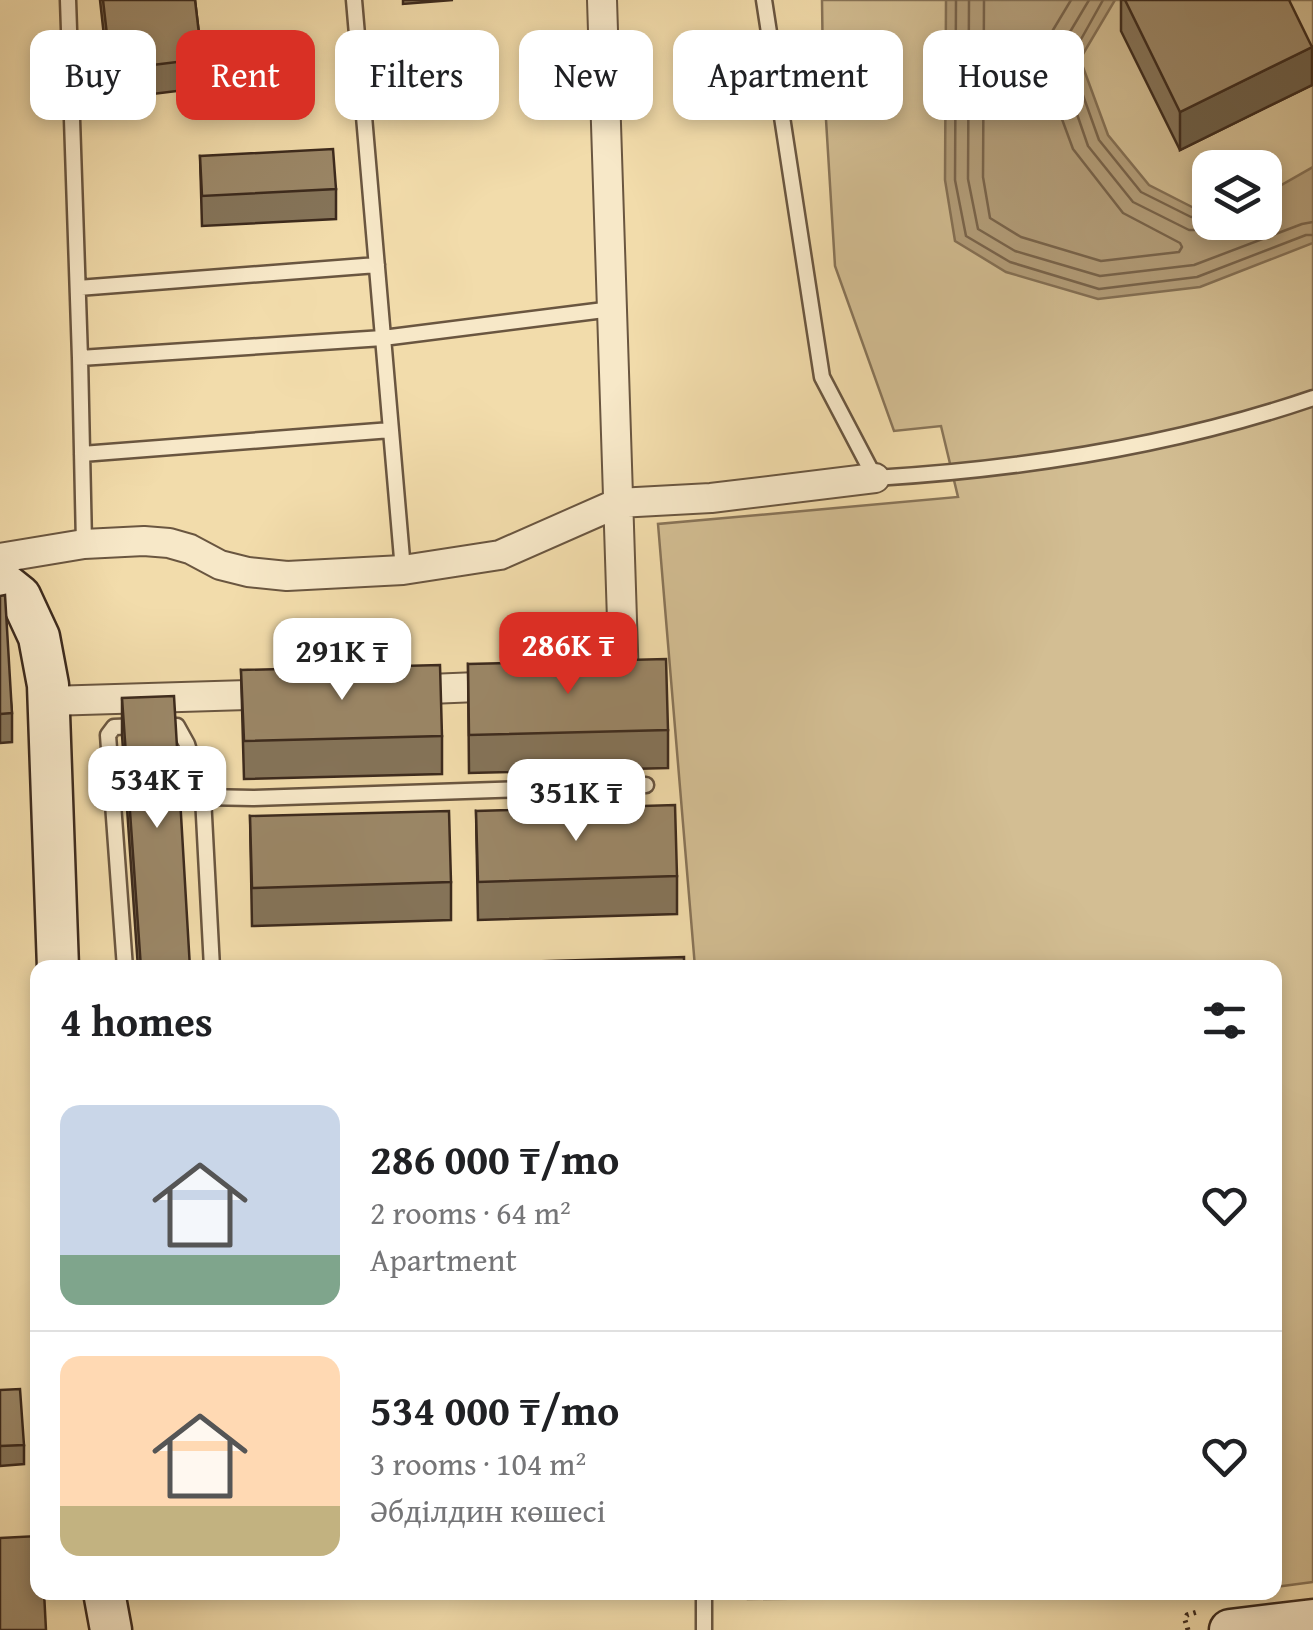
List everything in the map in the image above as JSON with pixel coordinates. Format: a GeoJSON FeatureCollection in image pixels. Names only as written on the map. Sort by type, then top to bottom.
{"type":"FeatureCollection","features":[{"type":"Feature","properties":{"kind":"main road"},"geometry":{"type":"LineString","coordinates":[[0,580],[20,596],[39,637],[48,701],[58,960]]}},
{"type":"Feature","properties":{"kind":"main road"},"geometry":{"type":"LineString","coordinates":[[106,1600],[112,1630]]}},
{"type":"Feature","properties":{"kind":"main road"},"geometry":{"type":"LineString","coordinates":[[1230,1630],[1313,1620]]}},
{"type":"Feature","properties":{"kind":"street"},"geometry":{"type":"LineString","coordinates":[[586,684],[624,682],[602,0]]}},
{"type":"Feature","properties":{"kind":"street"},"geometry":{"type":"LineString","coordinates":[[0,558],[84,544],[144,541],[190,549],[220,565],[248,572],[287,576],[403,570],[500,555],[618,503],[710,498],[875,478]]}},
{"type":"Feature","properties":{"kind":"street"},"geometry":{"type":"LineString","coordinates":[[373,691],[528,686]]}},
{"type":"Feature","properties":{"kind":"street"},"geometry":{"type":"LineString","coordinates":[[48,701],[296,693]]}},
{"type":"Feature","properties":{"kind":"lane"},"geometry":{"type":"LineString","coordinates":[[68,0],[84,544]]}},
{"type":"Feature","properties":{"kind":"lane"},"geometry":{"type":"LineString","coordinates":[[354,0],[403,570]]}},
{"type":"Feature","properties":{"kind":"lane"},"geometry":{"type":"LineString","coordinates":[[764,0],[822,377],[875,478],[952,472],[1166,440],[1313,398]]}},
{"type":"Feature","properties":{"kind":"lane"},"geometry":{"type":"LineString","coordinates":[[78,288],[377,265]]}},
{"type":"Feature","properties":{"kind":"lane"},"geometry":{"type":"LineString","coordinates":[[80,358],[383,338],[612,309]]}},
{"type":"Feature","properties":{"kind":"lane"},"geometry":{"type":"LineString","coordinates":[[82,454],[391,430]]}},
{"type":"Feature","properties":{"kind":"lane"},"geometry":{"type":"LineString","coordinates":[[123,960],[108,735],[114,727],[177,726],[187,744],[202,798],[212,960]]}},
{"type":"Feature","properties":{"kind":"lane"},"geometry":{"type":"LineString","coordinates":[[202,798],[646,784]]}},
{"type":"Feature","properties":{"kind":"lane"},"geometry":{"type":"LineString","coordinates":[[704,1600],[704,1630]]}},
{"type":"Feature","properties":{"kind":"shaded area"},"geometry":{"type":"Polygon","coordinates":[[[822,0],[1313,0],[1313,1582],[1282,1586],[1282,960],[694,960],[658,524],[958,497],[941,426],[894,431],[835,266],[826,120],[903,120],[903,30],[822,30],[822,0]]]}},
{"type":"Feature","properties":{"kind":"water"},"geometry":{"type":"Polygon","coordinates":[[[946,0],[1115,0],[1084,52],[1084,30],[946,30],[946,0]]]}},
{"type":"Feature","properties":{"kind":"water"},"geometry":{"type":"Polygon","coordinates":[[[1084,70],[1108,135],[1149,185],[1192,207],[1192,240],[1282,240],[1282,185],[1313,167],[1313,243],[1200,287],[1098,299],[1006,272],[955,241],[945,180],[945,120],[1084,120],[1084,70]]]}},
{"type":"Feature","properties":{"kind":"building"},"geometry":{"type":"Polygon","coordinates":[[[103,0],[195,0],[199,30],[176,30],[176,62],[156,65],[156,30],[106,30],[103,0]]]}},
{"type":"Feature","properties":{"kind":"building"},"geometry":{"type":"Polygon","coordinates":[[[1125,0],[1289,0],[1312,47],[1180,112],[1125,0]]]}},
{"type":"Feature","properties":{"kind":"building"},"geometry":{"type":"Polygon","coordinates":[[[333,149],[336,189],[202,196],[200,156],[333,149]]]}},
{"type":"Feature","properties":{"kind":"building"},"geometry":{"type":"Polygon","coordinates":[[[5,595],[12,713],[0,714],[0,596],[5,595]]]}},
{"type":"Feature","properties":{"kind":"building"},"geometry":{"type":"Polygon","coordinates":[[[666,659],[668,730],[469,735],[468,664],[666,659]]]}},
{"type":"Feature","properties":{"kind":"building"},"geometry":{"type":"Polygon","coordinates":[[[440,665],[442,736],[244,741],[241,670],[440,665]]]}},
{"type":"Feature","properties":{"kind":"building"},"geometry":{"type":"Polygon","coordinates":[[[174,696],[190,960],[140,960],[122,698],[174,696]]]}},
{"type":"Feature","properties":{"kind":"building"},"geometry":{"type":"Polygon","coordinates":[[[675,805],[677,876],[478,882],[476,811],[675,805]]]}},
{"type":"Feature","properties":{"kind":"building"},"geometry":{"type":"Polygon","coordinates":[[[449,811],[451,882],[252,888],[250,816],[449,811]]]}},
{"type":"Feature","properties":{"kind":"building"},"geometry":{"type":"Polygon","coordinates":[[[684,957],[684,960],[584,960],[684,957]]]}},
{"type":"Feature","properties":{"kind":"building"},"geometry":{"type":"Polygon","coordinates":[[[20,1389],[24,1445],[0,1446],[0,1390],[20,1389]]]}},
{"type":"Feature","properties":{"kind":"building"},"geometry":{"type":"Polygon","coordinates":[[[30,1536],[30,1600],[44,1600],[46,1630],[0,1630],[0,1538],[30,1536]]]}}]}
